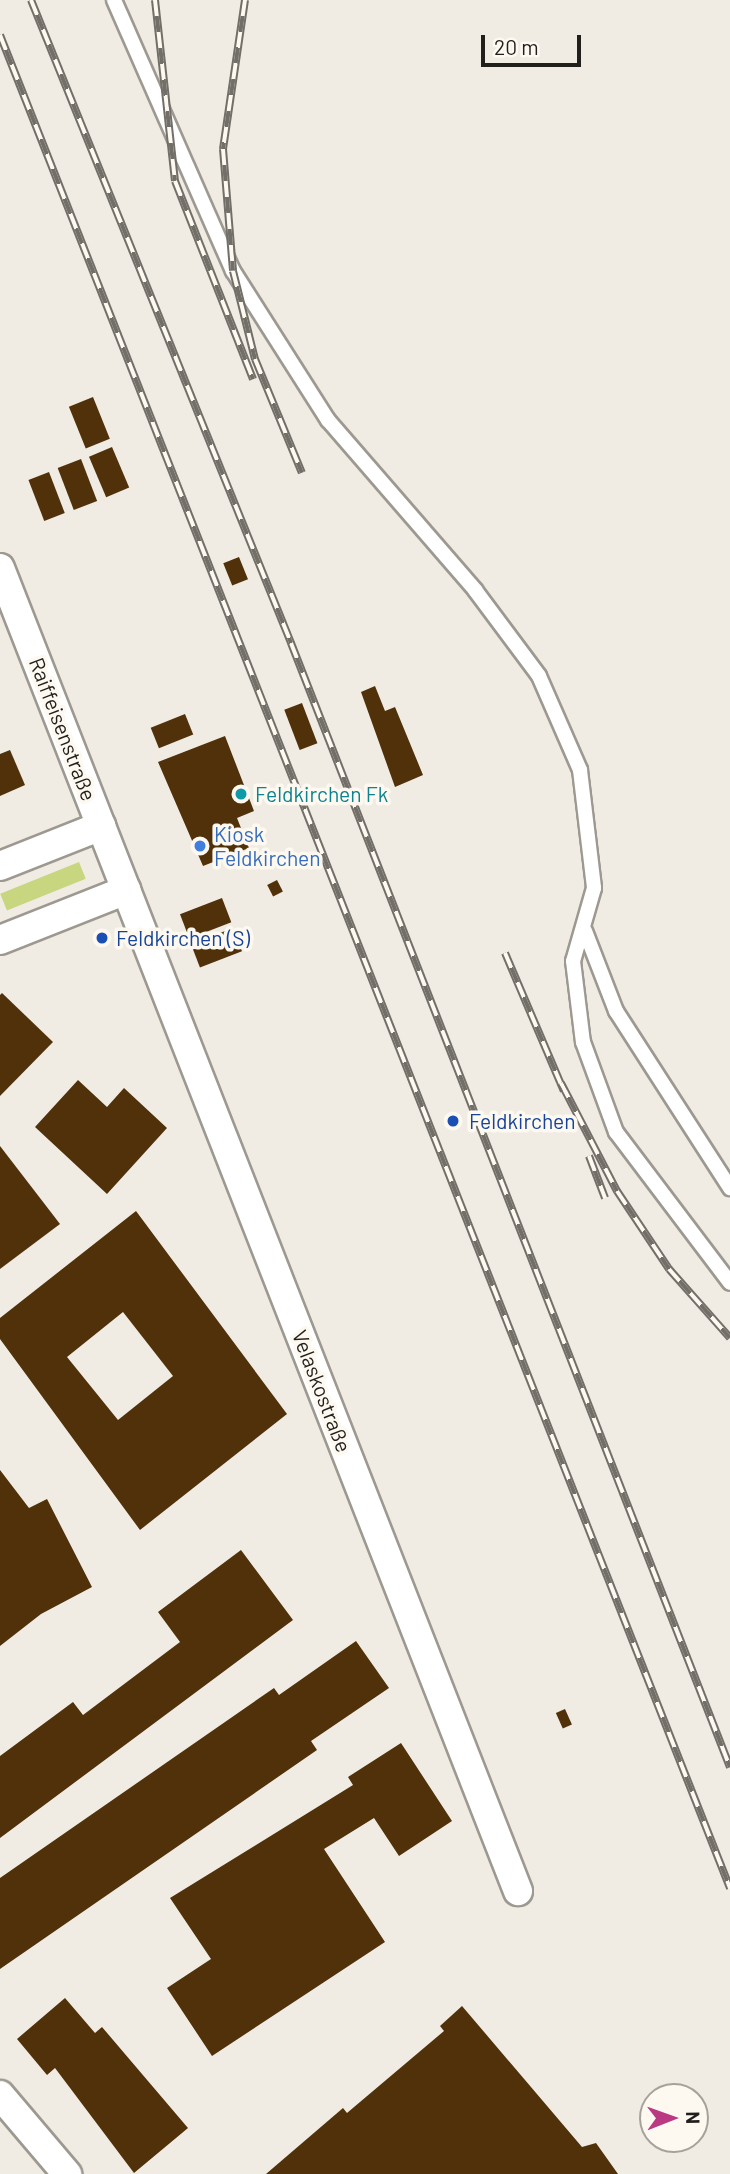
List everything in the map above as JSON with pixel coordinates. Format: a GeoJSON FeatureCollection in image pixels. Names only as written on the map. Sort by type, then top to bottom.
{"type":"FeatureCollection","features":[{"type":"Feature","properties":{"kind":"street","name":"Raiffeisenstraße"},"geometry":{"type":"LineString","coordinates":[[0,568],[126,890]]}},
{"type":"Feature","properties":{"kind":"street"},"geometry":{"type":"LineString","coordinates":[[0,866],[101,826]]}},
{"type":"Feature","properties":{"kind":"street"},"geometry":{"type":"LineString","coordinates":[[0,940],[126,890]]}},
{"type":"Feature","properties":{"kind":"street","name":"Velaskostraße"},"geometry":{"type":"LineString","coordinates":[[126,890],[518,1891]]}},
{"type":"Feature","properties":{"kind":"street"},"geometry":{"type":"LineString","coordinates":[[0,2095],[67,2174]]}},
{"type":"Feature","properties":{"kind":"lane"},"geometry":{"type":"LineString","coordinates":[[114,0],[233,271],[328,420],[475,590],[539,676],[580,769],[594,888],[584,931],[573,961],[583,1042],[616,1132],[730,1283]]}},
{"type":"Feature","properties":{"kind":"lane"},"geometry":{"type":"LineString","coordinates":[[584,931],[616,1011],[730,1188]]}},
{"type":"Feature","properties":{"kind":"green space"},"geometry":{"type":"Polygon","coordinates":[[[79,862],[86,879],[7,911],[0,894],[79,862]]]}},
{"type":"Feature","properties":{"kind":"building"},"geometry":{"type":"Polygon","coordinates":[[[93,397],[110,439],[86,448],[69,407],[93,397]]]}},
{"type":"Feature","properties":{"kind":"building"},"geometry":{"type":"Polygon","coordinates":[[[112,447],[129,488],[106,497],[89,457],[112,447]]]}},
{"type":"Feature","properties":{"kind":"building"},"geometry":{"type":"Polygon","coordinates":[[[81,459],[97,501],[74,510],[58,468],[81,459]]]}},
{"type":"Feature","properties":{"kind":"building"},"geometry":{"type":"Polygon","coordinates":[[[49,472],[65,513],[44,521],[28,480],[49,472]]]}},
{"type":"Feature","properties":{"kind":"building"},"geometry":{"type":"Polygon","coordinates":[[[239,557],[248,579],[232,586],[223,563],[239,557]]]}},
{"type":"Feature","properties":{"kind":"building"},"geometry":{"type":"Polygon","coordinates":[[[375,686],[385,711],[395,707],[423,775],[395,787],[361,692],[375,686]]]}},
{"type":"Feature","properties":{"kind":"building"},"geometry":{"type":"Polygon","coordinates":[[[302,703],[317,743],[300,750],[284,710],[302,703]]]}},
{"type":"Feature","properties":{"kind":"building"},"geometry":{"type":"Polygon","coordinates":[[[185,714],[193,734],[159,748],[151,728],[185,714]]]}},
{"type":"Feature","properties":{"kind":"building"},"geometry":{"type":"Polygon","coordinates":[[[225,736],[254,811],[237,818],[249,848],[203,866],[158,762],[225,736]]]}},
{"type":"Feature","properties":{"kind":"building"},"geometry":{"type":"Polygon","coordinates":[[[10,750],[25,785],[0,796],[0,754],[10,750]]]}},
{"type":"Feature","properties":{"kind":"building"},"geometry":{"type":"Polygon","coordinates":[[[277,880],[283,892],[273,897],[267,885],[277,880]]]}},
{"type":"Feature","properties":{"kind":"building"},"geometry":{"type":"Polygon","coordinates":[[[222,898],[231,922],[189,938],[180,914],[222,898]]]}},
{"type":"Feature","properties":{"kind":"building"},"geometry":{"type":"Polygon","coordinates":[[[233,928],[242,951],[200,967],[191,944],[233,928]]]}},
{"type":"Feature","properties":{"kind":"building"},"geometry":{"type":"Polygon","coordinates":[[[2,993],[53,1042],[0,1096],[0,995],[2,993]]]}},
{"type":"Feature","properties":{"kind":"building"},"geometry":{"type":"Polygon","coordinates":[[[78,1080],[107,1107],[124,1088],[167,1128],[107,1194],[35,1127],[78,1080]]]}},
{"type":"Feature","properties":{"kind":"building"},"geometry":{"type":"Polygon","coordinates":[[[0,1146],[60,1224],[0,1269],[0,1146]]]}},
{"type":"Feature","properties":{"kind":"building"},"geometry":{"type":"Polygon","coordinates":[[[136,1211],[287,1414],[140,1530],[0,1339],[0,1318],[136,1211]],[[123,1312],[67,1357],[118,1420],[173,1376],[123,1312]]]}},
{"type":"Feature","properties":{"kind":"building"},"geometry":{"type":"Polygon","coordinates":[[[0,1470],[29,1508],[47,1499],[92,1587],[41,1614],[0,1646],[0,1470]]]}},
{"type":"Feature","properties":{"kind":"building"},"geometry":{"type":"Polygon","coordinates":[[[241,1550],[293,1620],[0,1838],[0,1756],[73,1702],[83,1715],[180,1642],[158,1612],[241,1550]]]}},
{"type":"Feature","properties":{"kind":"building"},"geometry":{"type":"Polygon","coordinates":[[[356,1641],[389,1688],[311,1741],[317,1750],[0,1969],[0,1878],[274,1688],[279,1695],[356,1641]]]}},
{"type":"Feature","properties":{"kind":"building"},"geometry":{"type":"Polygon","coordinates":[[[565,1709],[572,1725],[563,1729],[556,1713],[565,1709]]]}},
{"type":"Feature","properties":{"kind":"building"},"geometry":{"type":"Polygon","coordinates":[[[401,1743],[452,1821],[399,1856],[374,1818],[324,1849],[385,1942],[212,2056],[167,1988],[211,1959],[170,1898],[353,1785],[348,1777],[401,1743]]]}},
{"type":"Feature","properties":{"kind":"building"},"geometry":{"type":"Polygon","coordinates":[[[65,1998],[95,2033],[102,2027],[188,2128],[134,2173],[55,2068],[47,2075],[17,2039],[65,1998]]]}},
{"type":"Feature","properties":{"kind":"building"},"geometry":{"type":"Polygon","coordinates":[[[462,2006],[582,2147],[596,2143],[618,2174],[266,2174],[343,2108],[347,2113],[444,2031],[440,2026],[462,2006]]]}},
{"type":"Feature","properties":{"kind":"railway"},"geometry":{"type":"LineString","coordinates":[[31,0],[291,643],[730,1767]]}},
{"type":"Feature","properties":{"kind":"railway"},"geometry":{"type":"LineString","coordinates":[[155,0],[175,181],[253,379]]}},
{"type":"Feature","properties":{"kind":"railway"},"geometry":{"type":"LineString","coordinates":[[245,0],[223,149],[233,271],[255,359],[302,473]]}},
{"type":"Feature","properties":{"kind":"railway"},"geometry":{"type":"LineString","coordinates":[[0,35],[730,1888]]}},
{"type":"Feature","properties":{"kind":"railway"},"geometry":{"type":"LineString","coordinates":[[505,953],[564,1091]]}},
{"type":"Feature","properties":{"kind":"railway"},"geometry":{"type":"LineString","coordinates":[[561,1083],[617,1191],[669,1269],[730,1338]]}},
{"type":"Feature","properties":{"kind":"railway"},"geometry":{"type":"LineString","coordinates":[[589,1156],[605,1198]]}},
{"type":"Feature","properties":{"kind":"place","name":"Feldkirchen Fk"},"geometry":{"type":"Point","coordinates":[241,794]}},
{"type":"Feature","properties":{"kind":"place","name":"Kiosk Feldkirchen"},"geometry":{"type":"Point","coordinates":[200,846]}},
{"type":"Feature","properties":{"kind":"place","name":"Feldkirchen (S)"},"geometry":{"type":"Point","coordinates":[102,938]}},
{"type":"Feature","properties":{"kind":"place","name":"Feldkirchen"},"geometry":{"type":"Point","coordinates":[453,1121]}}]}
